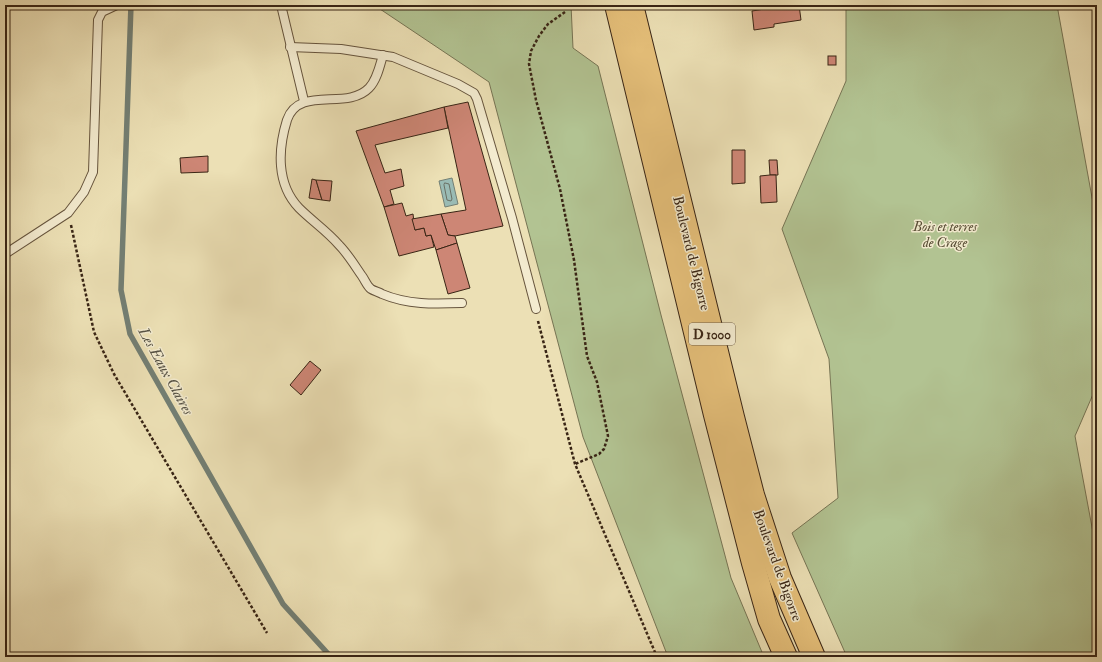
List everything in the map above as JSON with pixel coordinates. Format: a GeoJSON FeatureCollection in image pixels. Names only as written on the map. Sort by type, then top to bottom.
{"type":"FeatureCollection","features":[{"type":"Feature","properties":{"kind":"main road","name":"Boulevard de Bigorre"},"geometry":{"type":"LineString","coordinates":[[616,5],[715,415],[753,563],[769,619],[786,657]]}},
{"type":"Feature","properties":{"kind":"main road","name":"Boulevard de Bigorre"},"geometry":{"type":"LineString","coordinates":[[632,5],[700,286],[753,495],[780,578],[814,657]]}},
{"type":"Feature","properties":{"kind":"lane"},"geometry":{"type":"LineString","coordinates":[[5,254],[68,213],[84,192],[93,172],[98,20],[102,12],[117,5]]}},
{"type":"Feature","properties":{"kind":"lane"},"geometry":{"type":"LineString","coordinates":[[281,5],[304,101]]}},
{"type":"Feature","properties":{"kind":"lane"},"geometry":{"type":"LineString","coordinates":[[290,47],[341,49],[383,55],[403,60],[468,88],[477,98],[512,218],[536,309]]}},
{"type":"Feature","properties":{"kind":"lane"},"geometry":{"type":"LineString","coordinates":[[383,55],[370,88],[361,94],[341,98],[304,101],[295,106],[290,112],[280,148],[283,178],[289,195],[299,207],[340,245],[371,289],[408,302],[462,303]]}},
{"type":"Feature","properties":{"kind":"path"},"geometry":{"type":"LineString","coordinates":[[565,12],[548,24],[539,36],[531,51],[529,64],[536,100],[560,189],[574,260],[587,356],[597,382],[608,436],[604,449],[598,454],[575,464]]}},
{"type":"Feature","properties":{"kind":"path"},"geometry":{"type":"LineString","coordinates":[[68,213],[94,332],[114,374],[267,633]]}},
{"type":"Feature","properties":{"kind":"path"},"geometry":{"type":"LineString","coordinates":[[536,309],[575,464],[657,657]]}},
{"type":"Feature","properties":{"kind":"green space"},"geometry":{"type":"Polygon","coordinates":[[[374,5],[571,5],[573,48],[598,66],[661,315],[731,578],[764,657],[668,657],[583,437],[489,82],[374,5]]]}},
{"type":"Feature","properties":{"kind":"green space","name":"Bois et terres de Crage"},"geometry":{"type":"Polygon","coordinates":[[[846,5],[1057,5],[1097,225],[1097,385],[1075,436],[1097,554],[1097,657],[847,657],[792,533],[838,498],[829,359],[782,229],[846,81],[846,5]]]}},
{"type":"Feature","properties":{"kind":"water"},"geometry":{"type":"Polygon","coordinates":[[[452,178],[458,204],[445,207],[439,181],[452,178]]]}},
{"type":"Feature","properties":{"kind":"building"},"geometry":{"type":"Polygon","coordinates":[[[799,5],[801,20],[774,24],[774,27],[754,30],[752,11],[799,5]]]}},
{"type":"Feature","properties":{"kind":"building"},"geometry":{"type":"Polygon","coordinates":[[[828,56],[836,56],[836,65],[828,65],[828,56]]]}},
{"type":"Feature","properties":{"kind":"building"},"geometry":{"type":"Polygon","coordinates":[[[468,102],[503,226],[455,236],[448,235],[441,214],[466,210],[444,107],[468,102]]]}},
{"type":"Feature","properties":{"kind":"building"},"geometry":{"type":"Polygon","coordinates":[[[444,107],[448,128],[375,145],[385,173],[401,169],[404,186],[390,190],[394,204],[384,207],[356,131],[444,107]]]}},
{"type":"Feature","properties":{"kind":"building"},"geometry":{"type":"Polygon","coordinates":[[[732,150],[745,150],[745,183],[732,184],[732,150]]]}},
{"type":"Feature","properties":{"kind":"building"},"geometry":{"type":"Polygon","coordinates":[[[208,156],[208,172],[181,173],[180,158],[208,156]]]}},
{"type":"Feature","properties":{"kind":"building"},"geometry":{"type":"Polygon","coordinates":[[[769,160],[777,160],[778,175],[770,175],[769,160]]]}},
{"type":"Feature","properties":{"kind":"building"},"geometry":{"type":"Polygon","coordinates":[[[776,175],[777,202],[761,203],[760,176],[776,175]]]}},
{"type":"Feature","properties":{"kind":"building"},"geometry":{"type":"Polygon","coordinates":[[[312,179],[316,180],[322,200],[309,198],[312,179]]]}},
{"type":"Feature","properties":{"kind":"building"},"geometry":{"type":"Polygon","coordinates":[[[316,180],[332,181],[330,201],[322,200],[316,180]]]}},
{"type":"Feature","properties":{"kind":"building"},"geometry":{"type":"Polygon","coordinates":[[[402,203],[406,216],[413,214],[415,230],[424,228],[426,236],[431,235],[434,247],[399,256],[384,207],[402,203]]]}},
{"type":"Feature","properties":{"kind":"building"},"geometry":{"type":"Polygon","coordinates":[[[441,214],[448,235],[455,236],[457,243],[436,250],[431,235],[426,236],[424,228],[415,230],[412,219],[441,214]]]}},
{"type":"Feature","properties":{"kind":"building"},"geometry":{"type":"Polygon","coordinates":[[[457,243],[470,288],[448,294],[436,250],[457,243]]]}},
{"type":"Feature","properties":{"kind":"building"},"geometry":{"type":"Polygon","coordinates":[[[310,361],[321,370],[301,395],[290,385],[310,361]]]}},
{"type":"Feature","properties":{"kind":"waterway","name":"Les Eaux Claires"},"geometry":{"type":"LineString","coordinates":[[131,5],[121,290],[130,334],[283,604],[331,657]]}}]}
